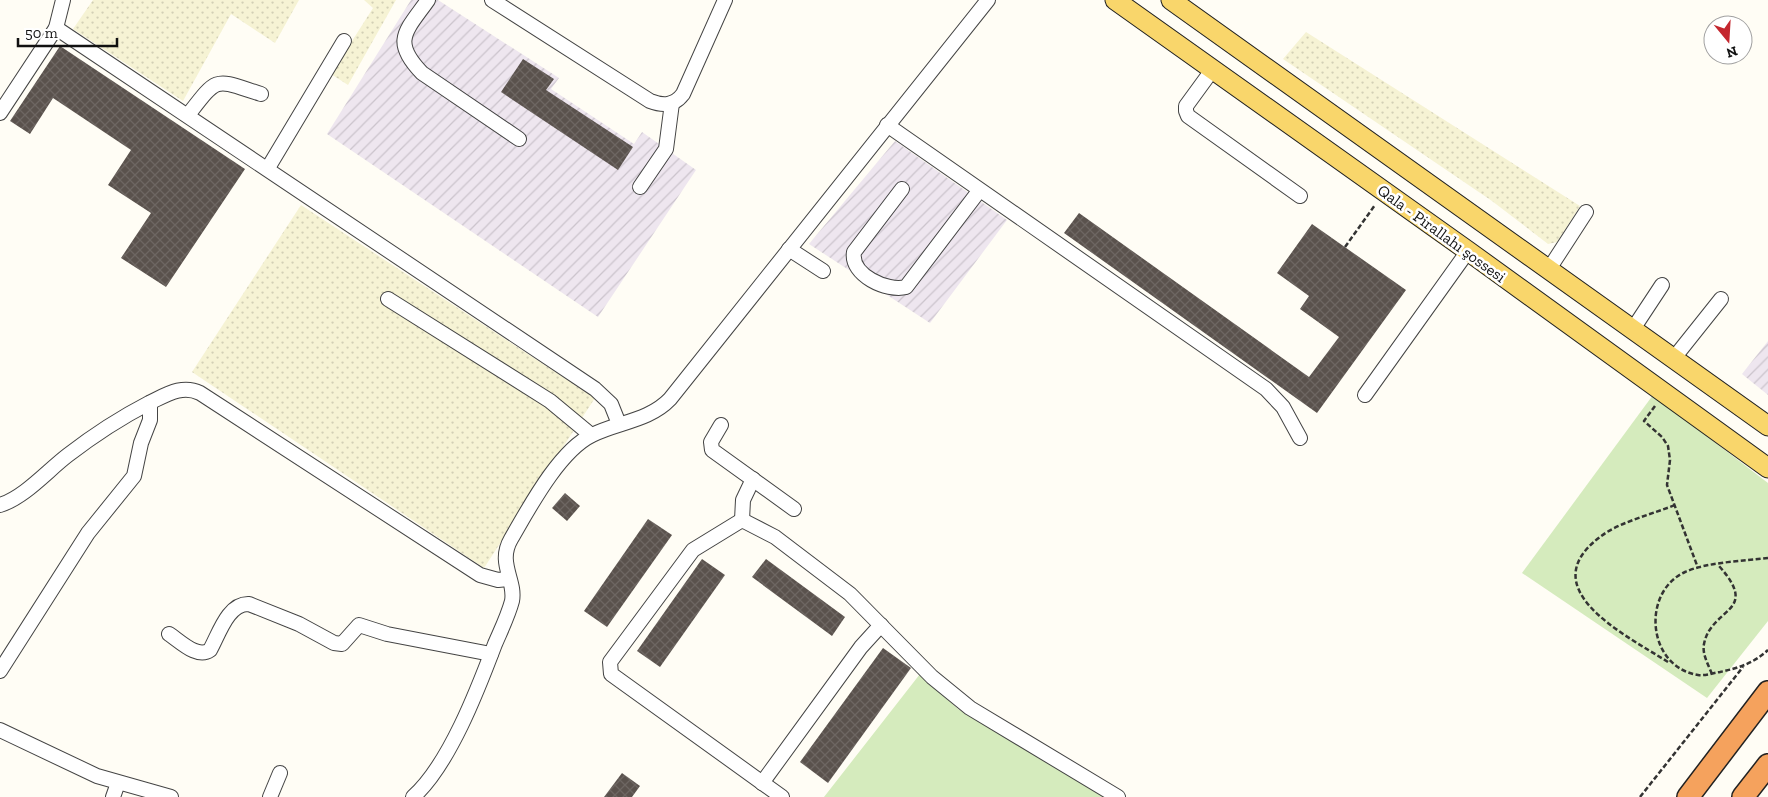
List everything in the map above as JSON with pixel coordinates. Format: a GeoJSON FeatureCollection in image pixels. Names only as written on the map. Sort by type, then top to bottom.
{"type":"FeatureCollection","features":[{"type":"Feature","properties":{"kind":"highway"},"geometry":{"type":"LineString","coordinates":[[1688,797],[1768,692]]}},
{"type":"Feature","properties":{"kind":"highway"},"geometry":{"type":"LineString","coordinates":[[1744,797],[1768,765]]}},
{"type":"Feature","properties":{"kind":"main road","name":"Qala - Pirallahı şossesi"},"geometry":{"type":"LineString","coordinates":[[1115,0],[1468,251],[1768,468]]}},
{"type":"Feature","properties":{"kind":"main road","name":"Qala - Pirallahı şossesi"},"geometry":{"type":"LineString","coordinates":[[1170,0],[1768,426]]}},
{"type":"Feature","properties":{"kind":"street"},"geometry":{"type":"LineString","coordinates":[[0,113],[56,28],[63,0]]}},
{"type":"Feature","properties":{"kind":"street"},"geometry":{"type":"LineString","coordinates":[[428,0],[406,33],[403,44],[410,60],[422,73],[519,140]]}},
{"type":"Feature","properties":{"kind":"street"},"geometry":{"type":"LineString","coordinates":[[492,0],[650,101],[664,105],[672,103],[683,94],[725,0]]}},
{"type":"Feature","properties":{"kind":"street"},"geometry":{"type":"LineString","coordinates":[[413,797],[434,771],[463,721],[512,600],[505,561],[510,541],[557,467],[578,443],[591,435],[647,416],[660,409],[670,399],[988,0]]}},
{"type":"Feature","properties":{"kind":"street"},"geometry":{"type":"LineString","coordinates":[[56,28],[268,168],[595,389],[611,404],[619,424]]}},
{"type":"Feature","properties":{"kind":"street"},"geometry":{"type":"LineString","coordinates":[[268,168],[344,41]]}},
{"type":"Feature","properties":{"kind":"street"},"geometry":{"type":"LineString","coordinates":[[1213,69],[1186,106],[1188,116],[1300,196]]}},
{"type":"Feature","properties":{"kind":"street"},"geometry":{"type":"LineString","coordinates":[[188,115],[210,87],[215,84],[222,82],[261,94]]}},
{"type":"Feature","properties":{"kind":"street"},"geometry":{"type":"LineString","coordinates":[[640,187],[666,149],[672,103]]}},
{"type":"Feature","properties":{"kind":"street"},"geometry":{"type":"LineString","coordinates":[[887,125],[979,192],[1266,389],[1282,407],[1300,438]]}},
{"type":"Feature","properties":{"kind":"street"},"geometry":{"type":"LineString","coordinates":[[902,188],[854,252],[853,260],[857,269],[887,287],[897,289],[906,287],[979,192]]}},
{"type":"Feature","properties":{"kind":"street"},"geometry":{"type":"LineString","coordinates":[[1549,270],[1586,212]]}},
{"type":"Feature","properties":{"kind":"street"},"geometry":{"type":"LineString","coordinates":[[789,249],[823,271]]}},
{"type":"Feature","properties":{"kind":"street"},"geometry":{"type":"LineString","coordinates":[[1365,395],[1468,251]]}},
{"type":"Feature","properties":{"kind":"street"},"geometry":{"type":"LineString","coordinates":[[1633,329],[1662,285]]}},
{"type":"Feature","properties":{"kind":"street"},"geometry":{"type":"LineString","coordinates":[[388,299],[550,400],[591,435]]}},
{"type":"Feature","properties":{"kind":"street"},"geometry":{"type":"LineString","coordinates":[[1674,358],[1721,299]]}},
{"type":"Feature","properties":{"kind":"street"},"geometry":{"type":"LineString","coordinates":[[0,505],[21,493],[94,435],[150,403],[179,390],[194,391],[480,575],[498,580],[508,579]]}},
{"type":"Feature","properties":{"kind":"street"},"geometry":{"type":"LineString","coordinates":[[0,671],[50,589],[88,534],[134,476],[141,443],[150,420],[150,403]]}},
{"type":"Feature","properties":{"kind":"street"},"geometry":{"type":"LineString","coordinates":[[721,426],[711,442],[712,450],[794,509]]}},
{"type":"Feature","properties":{"kind":"street"},"geometry":{"type":"LineString","coordinates":[[742,520],[743,500],[753,479]]}},
{"type":"Feature","properties":{"kind":"street"},"geometry":{"type":"LineString","coordinates":[[742,520],[775,537],[830,577],[850,594],[932,677],[970,708],[1118,797]]}},
{"type":"Feature","properties":{"kind":"street"},"geometry":{"type":"LineString","coordinates":[[742,520],[693,550],[610,662],[609,668],[611,674],[782,797]]}},
{"type":"Feature","properties":{"kind":"street"},"geometry":{"type":"LineString","coordinates":[[168,634],[199,653],[205,653],[210,650],[232,610],[243,604],[249,604],[299,624],[334,643],[342,644],[359,625],[387,634],[491,654]]}},
{"type":"Feature","properties":{"kind":"street"},"geometry":{"type":"LineString","coordinates":[[762,783],[861,647],[881,625]]}},
{"type":"Feature","properties":{"kind":"street"},"geometry":{"type":"LineString","coordinates":[[0,730],[81,770],[154,794],[171,797]]}},
{"type":"Feature","properties":{"kind":"street"},"geometry":{"type":"LineString","coordinates":[[270,797],[280,773]]}},
{"type":"Feature","properties":{"kind":"street"},"geometry":{"type":"LineString","coordinates":[[113,797],[118,783]]}},
{"type":"Feature","properties":{"kind":"path"},"geometry":{"type":"LineString","coordinates":[[1345,247],[1385,192]]}},
{"type":"Feature","properties":{"kind":"path"},"geometry":{"type":"LineString","coordinates":[[1658,403],[1644,421],[1662,437],[1668,446],[1670,460],[1667,485],[1698,568]]}},
{"type":"Feature","properties":{"kind":"path"},"geometry":{"type":"LineString","coordinates":[[1675,505],[1609,531],[1586,548],[1577,564],[1576,575],[1582,598],[1600,619],[1671,664],[1692,674],[1700,676],[1744,666],[1757,660],[1768,650]]}},
{"type":"Feature","properties":{"kind":"path"},"geometry":{"type":"LineString","coordinates":[[1671,664],[1656,637],[1656,619],[1661,594],[1670,580],[1686,571],[1698,568],[1768,558]]}},
{"type":"Feature","properties":{"kind":"path"},"geometry":{"type":"LineString","coordinates":[[1712,674],[1705,656],[1706,635],[1729,611],[1735,601],[1736,591],[1733,581],[1719,565]]}},
{"type":"Feature","properties":{"kind":"path"},"geometry":{"type":"LineString","coordinates":[[1640,797],[1744,666]]}},
{"type":"Feature","properties":{"kind":"shaded area"},"geometry":{"type":"Polygon","coordinates":[[[93,0],[299,0],[275,43],[231,14],[183,101],[73,29],[93,0]]]}},
{"type":"Feature","properties":{"kind":"shaded area"},"geometry":{"type":"Polygon","coordinates":[[[364,0],[396,0],[348,85],[331,74],[373,8],[364,0]]]}},
{"type":"Feature","properties":{"kind":"shaded area"},"geometry":{"type":"Polygon","coordinates":[[[411,0],[438,0],[559,78],[551,89],[634,144],[642,132],[696,170],[598,317],[327,134],[411,0]]]}},
{"type":"Feature","properties":{"kind":"shaded area"},"geometry":{"type":"Polygon","coordinates":[[[1306,32],[1580,206],[1557,242],[1548,244],[1492,201],[1283,59],[1306,32]]]}},
{"type":"Feature","properties":{"kind":"shaded area"},"geometry":{"type":"Polygon","coordinates":[[[895,141],[1007,220],[930,323],[809,244],[895,141]]]}},
{"type":"Feature","properties":{"kind":"shaded area"},"geometry":{"type":"Polygon","coordinates":[[[301,205],[595,398],[484,568],[192,372],[301,205]]]}},
{"type":"Feature","properties":{"kind":"shaded area"},"geometry":{"type":"Polygon","coordinates":[[[1768,341],[1768,395],[1742,374],[1768,341]]]}},
{"type":"Feature","properties":{"kind":"green space"},"geometry":{"type":"Polygon","coordinates":[[[1653,395],[1768,483],[1768,621],[1707,698],[1522,573],[1653,395]]]}},
{"type":"Feature","properties":{"kind":"green space"},"geometry":{"type":"Polygon","coordinates":[[[920,674],[958,709],[1105,797],[824,797],[920,674]]]}},
{"type":"Feature","properties":{"kind":"building"},"geometry":{"type":"Polygon","coordinates":[[[60,46],[245,169],[166,287],[121,258],[151,213],[108,185],[131,150],[53,98],[30,134],[10,121],[60,46]]]}},
{"type":"Feature","properties":{"kind":"building"},"geometry":{"type":"Polygon","coordinates":[[[523,59],[554,79],[546,90],[633,147],[618,170],[501,92],[523,59]]]}},
{"type":"Feature","properties":{"kind":"building"},"geometry":{"type":"Polygon","coordinates":[[[1079,213],[1309,377],[1339,337],[1300,309],[1309,296],[1277,273],[1312,224],[1406,290],[1317,413],[1064,233],[1079,213]]]}},
{"type":"Feature","properties":{"kind":"building"},"geometry":{"type":"Polygon","coordinates":[[[565,493],[580,506],[567,521],[552,508],[565,493]]]}},
{"type":"Feature","properties":{"kind":"building"},"geometry":{"type":"Polygon","coordinates":[[[648,519],[672,535],[607,627],[584,611],[648,519]]]}},
{"type":"Feature","properties":{"kind":"building"},"geometry":{"type":"Polygon","coordinates":[[[702,559],[725,575],[660,667],[637,651],[702,559]]]}},
{"type":"Feature","properties":{"kind":"building"},"geometry":{"type":"Polygon","coordinates":[[[766,559],[845,617],[832,636],[752,577],[766,559]]]}},
{"type":"Feature","properties":{"kind":"building"},"geometry":{"type":"Polygon","coordinates":[[[883,648],[911,668],[828,783],[800,762],[883,648]]]}},
{"type":"Feature","properties":{"kind":"building"},"geometry":{"type":"Polygon","coordinates":[[[622,773],[640,786],[632,797],[604,797],[622,773]]]}}]}
